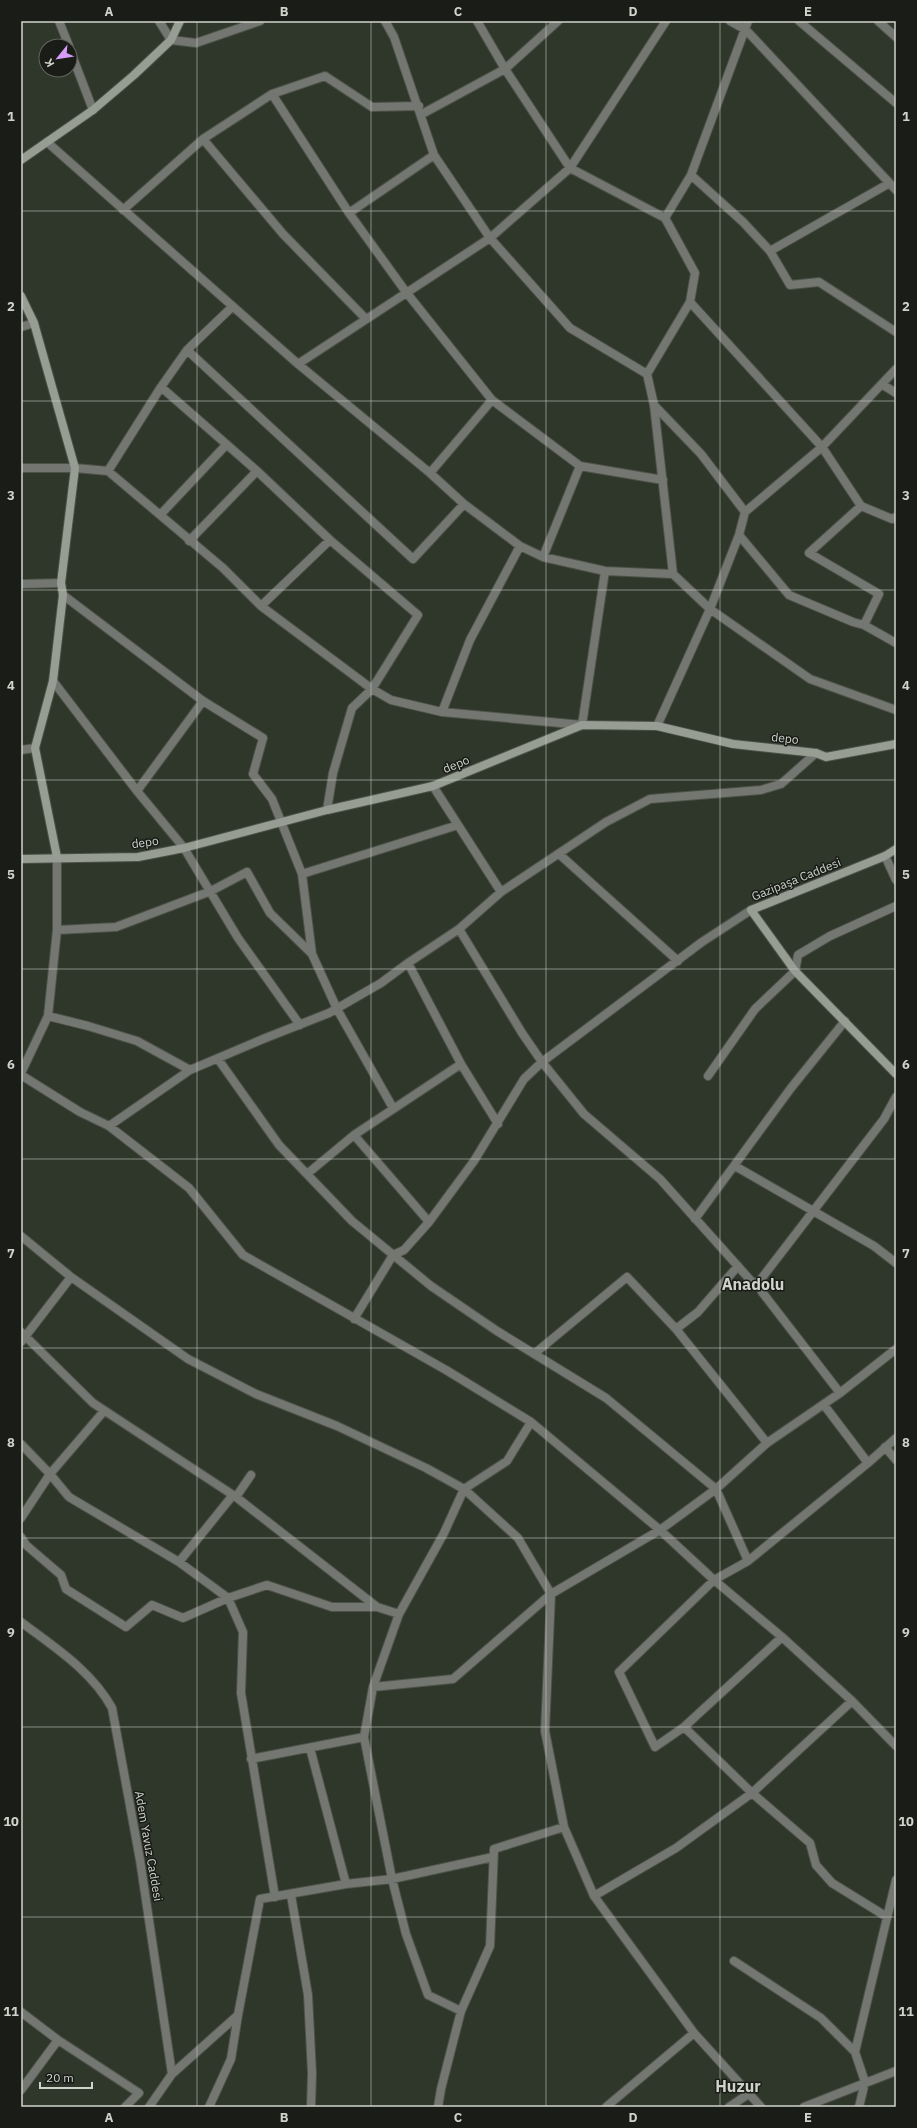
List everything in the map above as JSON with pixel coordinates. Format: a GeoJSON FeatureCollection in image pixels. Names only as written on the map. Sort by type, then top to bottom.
{"type":"FeatureCollection","features":[{"type":"Feature","properties":{"kind":"street"},"geometry":{"type":"LineString","coordinates":[[59,21],[66,38]]}},
{"type":"Feature","properties":{"kind":"street"},"geometry":{"type":"LineString","coordinates":[[159,21],[171,40],[196,44],[260,21]]}},
{"type":"Feature","properties":{"kind":"street"},"geometry":{"type":"LineString","coordinates":[[21,160],[92,110],[134,75],[171,40],[180,21]]}},
{"type":"Feature","properties":{"kind":"street"},"geometry":{"type":"LineString","coordinates":[[385,21],[394,37],[434,155],[490,238],[570,328],[647,374]]}},
{"type":"Feature","properties":{"kind":"street"},"geometry":{"type":"LineString","coordinates":[[477,21],[505,69],[570,168],[665,218],[695,273],[690,302],[647,374],[654,405],[673,574],[710,609],[810,680],[896,710]]}},
{"type":"Feature","properties":{"kind":"street"},"geometry":{"type":"LineString","coordinates":[[123,210],[203,139],[272,94],[326,76],[372,107],[420,110],[505,69],[558,21]]}},
{"type":"Feature","properties":{"kind":"street"},"geometry":{"type":"LineString","coordinates":[[298,364],[365,318],[490,238],[570,168],[666,21]]}},
{"type":"Feature","properties":{"kind":"street"},"geometry":{"type":"LineString","coordinates":[[730,21],[746,30],[888,184],[896,190]]}},
{"type":"Feature","properties":{"kind":"street"},"geometry":{"type":"LineString","coordinates":[[665,218],[691,175],[746,30],[748,21]]}},
{"type":"Feature","properties":{"kind":"street"},"geometry":{"type":"LineString","coordinates":[[798,21],[896,102]]}},
{"type":"Feature","properties":{"kind":"street"},"geometry":{"type":"LineString","coordinates":[[878,21],[896,37]]}},
{"type":"Feature","properties":{"kind":"street"},"geometry":{"type":"LineString","coordinates":[[78,72],[92,110]]}},
{"type":"Feature","properties":{"kind":"street"},"geometry":{"type":"LineString","coordinates":[[272,94],[349,213],[406,292],[492,400],[580,466],[663,480]]}},
{"type":"Feature","properties":{"kind":"street"},"geometry":{"type":"LineString","coordinates":[[203,139],[283,234],[365,318]]}},
{"type":"Feature","properties":{"kind":"street"},"geometry":{"type":"LineString","coordinates":[[47,142],[298,364],[430,473],[464,504],[520,546],[543,558],[605,571],[673,574]]}},
{"type":"Feature","properties":{"kind":"street"},"geometry":{"type":"LineString","coordinates":[[349,213],[434,155]]}},
{"type":"Feature","properties":{"kind":"street"},"geometry":{"type":"LineString","coordinates":[[691,175],[743,222],[770,250],[790,285],[820,282],[896,332]]}},
{"type":"Feature","properties":{"kind":"street"},"geometry":{"type":"LineString","coordinates":[[770,250],[888,184]]}},
{"type":"Feature","properties":{"kind":"street"},"geometry":{"type":"LineString","coordinates":[[21,296],[34,322],[76,468],[61,582],[63,594],[52,681],[35,748],[57,857],[57,930],[48,1016],[21,1074],[80,1112],[109,1126],[189,1188],[243,1255],[446,1370],[531,1422],[660,1530],[714,1580],[782,1637],[852,1701],[896,1746]]}},
{"type":"Feature","properties":{"kind":"street"},"geometry":{"type":"LineString","coordinates":[[690,302],[822,447],[861,506],[892,519],[896,517]]}},
{"type":"Feature","properties":{"kind":"street"},"geometry":{"type":"LineString","coordinates":[[108,471],[161,387],[187,350],[232,307]]}},
{"type":"Feature","properties":{"kind":"street"},"geometry":{"type":"LineString","coordinates":[[21,327],[34,322]]}},
{"type":"Feature","properties":{"kind":"street"},"geometry":{"type":"LineString","coordinates":[[187,350],[414,559],[464,504]]}},
{"type":"Feature","properties":{"kind":"street"},"geometry":{"type":"LineString","coordinates":[[657,726],[710,609],[739,535],[745,512],[822,447],[896,370]]}},
{"type":"Feature","properties":{"kind":"street"},"geometry":{"type":"LineString","coordinates":[[883,385],[896,393]]}},
{"type":"Feature","properties":{"kind":"street"},"geometry":{"type":"LineString","coordinates":[[161,387],[257,471],[330,540],[418,615],[372,689],[352,708],[333,773],[327,810]]}},
{"type":"Feature","properties":{"kind":"street"},"geometry":{"type":"LineString","coordinates":[[430,473],[492,400]]}},
{"type":"Feature","properties":{"kind":"street"},"geometry":{"type":"LineString","coordinates":[[654,405],[701,454],[745,512]]}},
{"type":"Feature","properties":{"kind":"street"},"geometry":{"type":"LineString","coordinates":[[161,514],[226,445]]}},
{"type":"Feature","properties":{"kind":"street"},"geometry":{"type":"LineString","coordinates":[[543,558],[580,466]]}},
{"type":"Feature","properties":{"kind":"street"},"geometry":{"type":"LineString","coordinates":[[21,468],[76,468],[108,471],[161,514],[189,541],[223,568],[261,606],[372,689],[391,700],[442,712],[582,726],[605,571]]}},
{"type":"Feature","properties":{"kind":"street"},"geometry":{"type":"LineString","coordinates":[[189,541],[257,471]]}},
{"type":"Feature","properties":{"kind":"street"},"geometry":{"type":"LineString","coordinates":[[861,506],[809,553],[879,594],[864,625]]}},
{"type":"Feature","properties":{"kind":"street"},"geometry":{"type":"LineString","coordinates":[[739,535],[789,595],[853,622],[864,625],[896,643]]}},
{"type":"Feature","properties":{"kind":"street"},"geometry":{"type":"LineString","coordinates":[[261,606],[330,540]]}},
{"type":"Feature","properties":{"kind":"street"},"geometry":{"type":"LineString","coordinates":[[442,712],[470,640],[520,546]]}},
{"type":"Feature","properties":{"kind":"street"},"geometry":{"type":"LineString","coordinates":[[21,584],[61,582]]}},
{"type":"Feature","properties":{"kind":"street"},"geometry":{"type":"LineString","coordinates":[[63,594],[203,701],[263,738],[253,774],[272,799],[302,874],[312,954],[337,1009],[393,1108]]}},
{"type":"Feature","properties":{"kind":"street"},"geometry":{"type":"LineString","coordinates":[[52,681],[137,791],[184,848],[238,938],[300,1025]]}},
{"type":"Feature","properties":{"kind":"street"},"geometry":{"type":"LineString","coordinates":[[137,791],[203,701]]}},
{"type":"Feature","properties":{"kind":"street","name":"depo"},"geometry":{"type":"LineString","coordinates":[[21,859],[57,857],[138,857],[184,848],[327,810],[433,786],[582,726],[657,726],[733,744],[816,753],[826,757],[896,744]]}},
{"type":"Feature","properties":{"kind":"street"},"geometry":{"type":"LineString","coordinates":[[21,750],[35,748]]}},
{"type":"Feature","properties":{"kind":"street"},"geometry":{"type":"LineString","coordinates":[[109,1126],[190,1070],[337,1009],[381,984],[408,963],[459,930],[501,892],[606,822],[650,799],[761,790],[781,784],[816,753]]}},
{"type":"Feature","properties":{"kind":"street"},"geometry":{"type":"LineString","coordinates":[[433,786],[501,892]]}},
{"type":"Feature","properties":{"kind":"street"},"geometry":{"type":"LineString","coordinates":[[302,874],[458,825]]}},
{"type":"Feature","properties":{"kind":"street","name":"Gazipaşa Caddesi"},"geometry":{"type":"LineString","coordinates":[[896,849],[885,856],[751,910],[795,971],[896,1074]]}},
{"type":"Feature","properties":{"kind":"street"},"geometry":{"type":"LineString","coordinates":[[560,854],[678,961]]}},
{"type":"Feature","properties":{"kind":"street"},"geometry":{"type":"LineString","coordinates":[[885,856],[896,880]]}},
{"type":"Feature","properties":{"kind":"street"},"geometry":{"type":"LineString","coordinates":[[57,930],[116,927],[210,891],[247,872],[270,913],[312,954]]}},
{"type":"Feature","properties":{"kind":"street"},"geometry":{"type":"LineString","coordinates":[[708,1076],[755,1010],[795,971],[798,955],[830,936],[896,906]]}},
{"type":"Feature","properties":{"kind":"street"},"geometry":{"type":"LineString","coordinates":[[354,1319],[393,1255],[404,1250],[429,1222],[474,1161],[498,1124],[524,1079],[542,1062],[702,942],[751,910]]}},
{"type":"Feature","properties":{"kind":"street"},"geometry":{"type":"LineString","coordinates":[[459,930],[522,1033],[542,1062],[584,1114],[660,1180],[752,1282],[758,1283]]}},
{"type":"Feature","properties":{"kind":"street"},"geometry":{"type":"LineString","coordinates":[[408,963],[461,1064],[498,1124]]}},
{"type":"Feature","properties":{"kind":"street"},"geometry":{"type":"LineString","coordinates":[[48,1016],[137,1041],[190,1070]]}},
{"type":"Feature","properties":{"kind":"street"},"geometry":{"type":"LineString","coordinates":[[695,1218],[735,1166],[791,1088],[845,1021]]}},
{"type":"Feature","properties":{"kind":"street"},"geometry":{"type":"LineString","coordinates":[[218,1059],[279,1145],[352,1222],[431,1286],[534,1354],[606,1398],[716,1489],[748,1561]]}},
{"type":"Feature","properties":{"kind":"street"},"geometry":{"type":"LineString","coordinates":[[307,1174],[354,1135],[461,1064]]}},
{"type":"Feature","properties":{"kind":"street"},"geometry":{"type":"LineString","coordinates":[[758,1283],[884,1119],[896,1097]]}},
{"type":"Feature","properties":{"kind":"street"},"geometry":{"type":"LineString","coordinates":[[354,1135],[429,1222]]}},
{"type":"Feature","properties":{"kind":"street"},"geometry":{"type":"LineString","coordinates":[[735,1166],[812,1212],[874,1246],[896,1263]]}},
{"type":"Feature","properties":{"kind":"street"},"geometry":{"type":"LineString","coordinates":[[21,1236],[71,1278],[188,1359],[256,1394],[337,1426],[426,1468],[464,1489],[518,1538],[551,1594],[545,1731],[564,1827],[594,1896],[694,2033],[750,2092],[761,2107]]}},
{"type":"Feature","properties":{"kind":"street"},"geometry":{"type":"LineString","coordinates":[[676,1329],[698,1312],[738,1266]]}},
{"type":"Feature","properties":{"kind":"street"},"geometry":{"type":"LineString","coordinates":[[534,1354],[627,1277],[676,1329],[767,1443]]}},
{"type":"Feature","properties":{"kind":"street"},"geometry":{"type":"LineString","coordinates":[[71,1278],[22,1337],[93,1403],[234,1496],[378,1607]]}},
{"type":"Feature","properties":{"kind":"street"},"geometry":{"type":"LineString","coordinates":[[758,1283],[762,1292],[840,1393]]}},
{"type":"Feature","properties":{"kind":"street"},"geometry":{"type":"LineString","coordinates":[[373,1687],[453,1679],[551,1594],[660,1530],[716,1489],[767,1443],[824,1405],[896,1349]]}},
{"type":"Feature","properties":{"kind":"street"},"geometry":{"type":"LineString","coordinates":[[824,1405],[868,1463]]}},
{"type":"Feature","properties":{"kind":"street"},"geometry":{"type":"LineString","coordinates":[[21,1518],[50,1474],[104,1411]]}},
{"type":"Feature","properties":{"kind":"street"},"geometry":{"type":"LineString","coordinates":[[461,2011],[428,1995],[406,1934],[392,1879],[364,1737],[373,1687],[399,1614],[444,1533],[464,1489],[507,1461],[531,1422]]}},
{"type":"Feature","properties":{"kind":"street"},"geometry":{"type":"LineString","coordinates":[[782,1637],[684,1727],[655,1747],[619,1672],[714,1580],[748,1561],[868,1463],[896,1438]]}},
{"type":"Feature","properties":{"kind":"street"},"geometry":{"type":"LineString","coordinates":[[21,1444],[50,1474],[69,1497],[179,1562],[228,1598],[243,1632],[242,1693],[251,1759],[275,1897]]}},
{"type":"Feature","properties":{"kind":"street"},"geometry":{"type":"LineString","coordinates":[[885,1447],[896,1460]]}},
{"type":"Feature","properties":{"kind":"street"},"geometry":{"type":"LineString","coordinates":[[179,1562],[251,1475]]}},
{"type":"Feature","properties":{"kind":"street"},"geometry":{"type":"LineString","coordinates":[[21,1537],[26,1545],[60,1575],[66,1590],[126,1627],[152,1605],[183,1618],[228,1598],[267,1585],[332,1607],[378,1607],[399,1614]]}},
{"type":"Feature","properties":{"kind":"street","name":"Adem Yavuz Caddesi"},"geometry":{"type":"LineString","coordinates":[[21,1622],[78,1667],[104,1693],[112,1708],[140,1860],[172,2074]]}},
{"type":"Feature","properties":{"kind":"street"},"geometry":{"type":"LineString","coordinates":[[594,1896],[676,1848],[752,1793],[852,1701]]}},
{"type":"Feature","properties":{"kind":"street"},"geometry":{"type":"LineString","coordinates":[[684,1727],[752,1793],[810,1843],[816,1865],[832,1883],[887,1917]]}},
{"type":"Feature","properties":{"kind":"street"},"geometry":{"type":"LineString","coordinates":[[251,1759],[364,1737]]}},
{"type":"Feature","properties":{"kind":"street"},"geometry":{"type":"LineString","coordinates":[[310,1748],[346,1884]]}},
{"type":"Feature","properties":{"kind":"street"},"geometry":{"type":"LineString","coordinates":[[438,2107],[441,2089],[461,2011],[490,1946],[494,1849],[564,1827]]}},
{"type":"Feature","properties":{"kind":"street"},"geometry":{"type":"LineString","coordinates":[[209,2107],[231,2059],[260,1899],[291,1895],[346,1884],[392,1879],[493,1857]]}},
{"type":"Feature","properties":{"kind":"street"},"geometry":{"type":"LineString","coordinates":[[855,2052],[896,1880]]}},
{"type":"Feature","properties":{"kind":"street"},"geometry":{"type":"LineString","coordinates":[[291,1895],[308,1995],[312,2073],[311,2107]]}},
{"type":"Feature","properties":{"kind":"street"},"geometry":{"type":"LineString","coordinates":[[734,1961],[820,2018],[855,2052],[865,2082],[859,2107]]}},
{"type":"Feature","properties":{"kind":"street"},"geometry":{"type":"LineString","coordinates":[[21,2012],[58,2040],[139,2093],[125,2107]]}},
{"type":"Feature","properties":{"kind":"street"},"geometry":{"type":"LineString","coordinates":[[149,2107],[172,2074],[238,2015]]}},
{"type":"Feature","properties":{"kind":"street"},"geometry":{"type":"LineString","coordinates":[[606,2107],[694,2033]]}},
{"type":"Feature","properties":{"kind":"street"},"geometry":{"type":"LineString","coordinates":[[21,2090],[58,2040]]}},
{"type":"Feature","properties":{"kind":"street"},"geometry":{"type":"LineString","coordinates":[[804,2107],[896,2071]]}},
{"type":"Feature","properties":{"kind":"street"},"geometry":{"type":"LineString","coordinates":[[729,2107],[750,2092]]}},
{"type":"Feature","properties":{"kind":"district","name":"Anadolu"},"geometry":{"type":"Point","coordinates":[753,1284]}},
{"type":"Feature","properties":{"kind":"district","name":"Huzur"},"geometry":{"type":"Point","coordinates":[738,2086]}}]}
